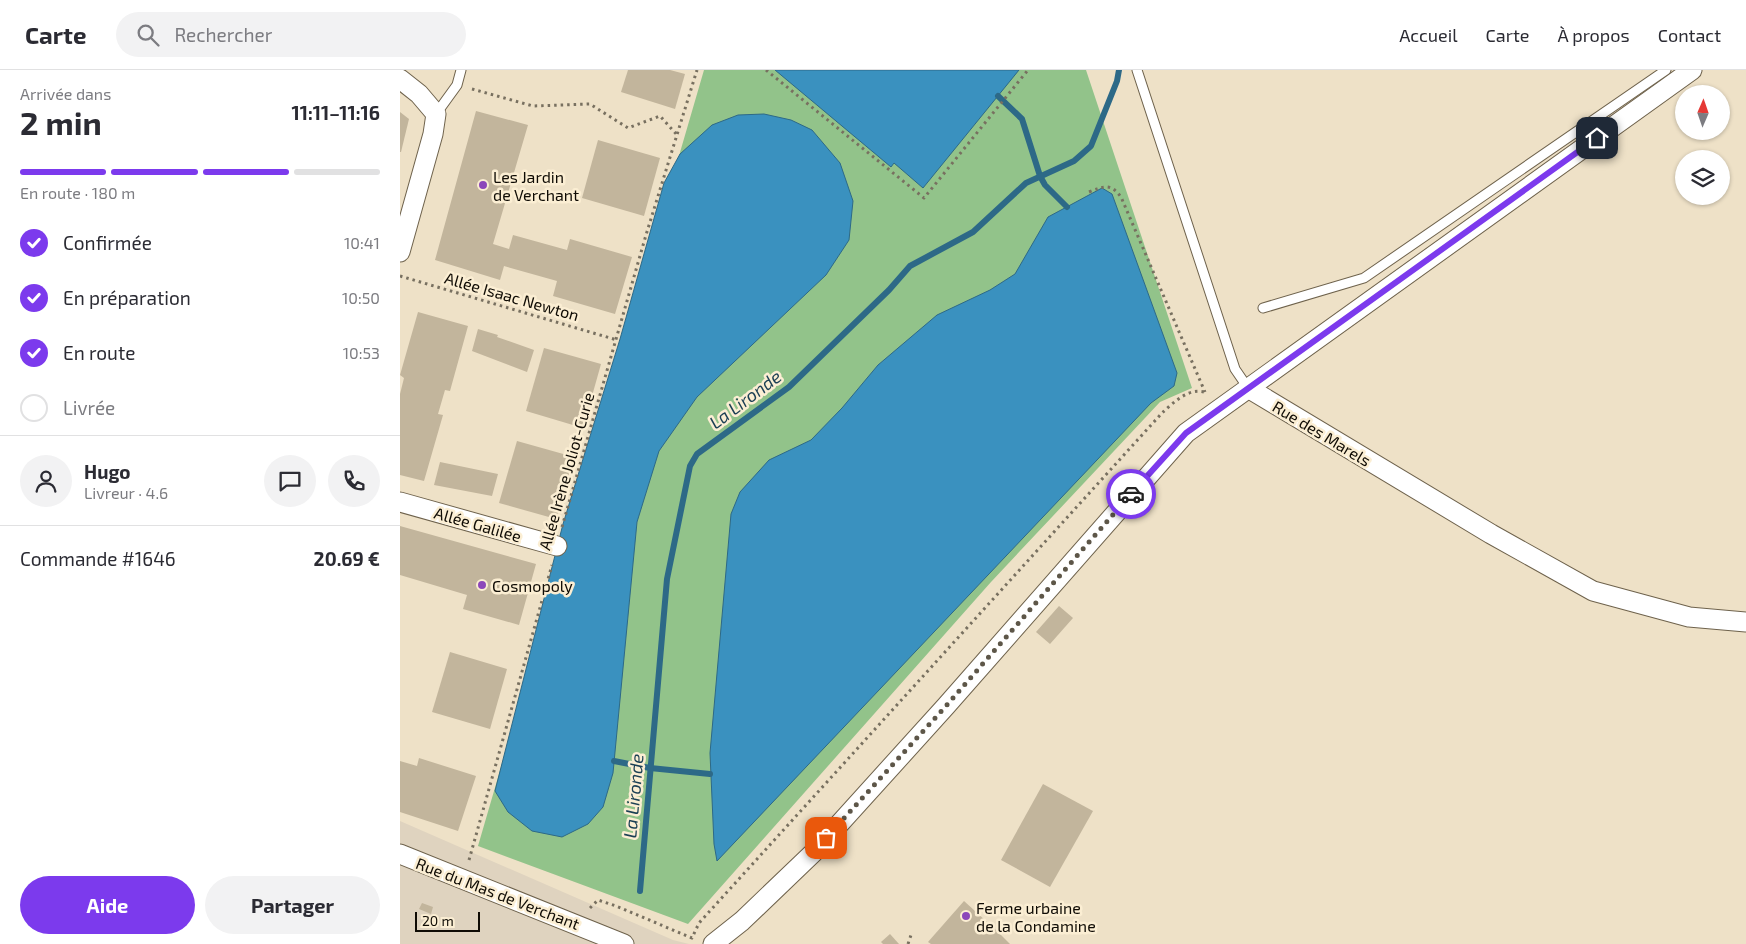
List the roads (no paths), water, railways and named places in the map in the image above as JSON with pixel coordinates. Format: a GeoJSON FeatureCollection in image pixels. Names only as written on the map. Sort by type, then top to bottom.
{"type":"FeatureCollection","features":[{"type":"Feature","properties":{"kind":"street"},"geometry":{"type":"LineString","coordinates":[[713,944],[742,921],[813,853],[946,706],[1186,433],[1692,70]]}},
{"type":"Feature","properties":{"kind":"street"},"geometry":{"type":"LineString","coordinates":[[400,79],[418,94],[436,114],[433,134],[400,252]]}},
{"type":"Feature","properties":{"kind":"street","name":"Rue des Marels"},"geometry":{"type":"LineString","coordinates":[[1248,388],[1491,534],[1593,591],[1689,617],[1746,622]]}},
{"type":"Feature","properties":{"kind":"street","name":"Allée Galilée"},"geometry":{"type":"LineString","coordinates":[[400,502],[557,546]]}},
{"type":"Feature","properties":{"kind":"street","name":"Rue du Mas de Verchant"},"geometry":{"type":"LineString","coordinates":[[400,854],[582,925],[624,944]]}},
{"type":"Feature","properties":{"kind":"lane"},"geometry":{"type":"LineString","coordinates":[[436,114],[457,85],[461,70]]}},
{"type":"Feature","properties":{"kind":"lane"},"geometry":{"type":"LineString","coordinates":[[1137,70],[1234,369],[1248,388]]}},
{"type":"Feature","properties":{"kind":"lane"},"geometry":{"type":"LineString","coordinates":[[1263,308],[1364,278],[1666,70]]}},
{"type":"Feature","properties":{"kind":"water"},"geometry":{"type":"Polygon","coordinates":[[[775,70],[1019,70],[923,188],[894,163],[891,167],[775,70]]]}},
{"type":"Feature","properties":{"kind":"water"},"geometry":{"type":"Polygon","coordinates":[[[764,114],[791,120],[812,130],[840,163],[853,201],[849,240],[826,275],[697,397],[659,451],[637,522],[613,773],[603,807],[588,824],[562,837],[532,831],[508,812],[495,791],[563,524],[620,339],[664,183],[680,154],[712,125],[738,115],[764,114]]]}},
{"type":"Feature","properties":{"kind":"water"},"geometry":{"type":"Polygon","coordinates":[[[1102,188],[1112,194],[1177,373],[1174,386],[1151,403],[717,861],[714,844],[710,753],[731,514],[740,492],[769,460],[811,440],[842,408],[878,365],[937,315],[990,290],[1015,274],[1048,217],[1102,188]]]}},
{"type":"Feature","properties":{"kind":"waterway","name":"La Lironde"},"geometry":{"type":"LineString","coordinates":[[640,891],[667,579],[690,466],[697,454],[789,387],[889,290],[910,266],[973,232],[1026,183],[1074,161],[1091,146],[1117,81],[1119,70]]}},
{"type":"Feature","properties":{"kind":"waterway"},"geometry":{"type":"LineString","coordinates":[[998,96],[1022,119],[1040,176],[1045,185],[1067,207]]}},
{"type":"Feature","properties":{"kind":"waterway"},"geometry":{"type":"LineString","coordinates":[[614,761],[650,768],[710,774]]}},
{"type":"Feature","properties":{"kind":"place","name":"Les Jardin de Verchant"},"geometry":{"type":"Point","coordinates":[483,185]}},
{"type":"Feature","properties":{"kind":"place","name":"Cosmopoly"},"geometry":{"type":"Point","coordinates":[482,585]}},
{"type":"Feature","properties":{"kind":"place","name":"Ferme urbaine de la Condamine"},"geometry":{"type":"Point","coordinates":[966,916]}}]}
